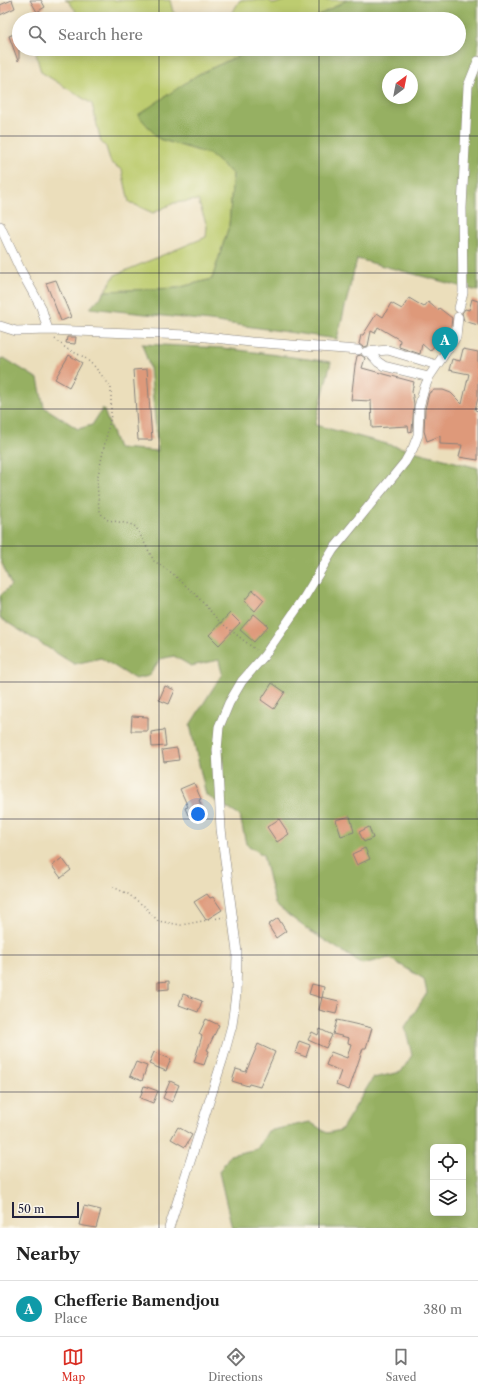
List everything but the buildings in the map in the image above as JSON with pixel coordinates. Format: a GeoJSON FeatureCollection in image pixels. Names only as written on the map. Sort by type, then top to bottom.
{"type":"FeatureCollection","features":[{"type":"Feature","properties":{"kind":"street"},"geometry":{"type":"LineString","coordinates":[[170,1228],[232,1025],[236,994],[237,952],[221,829],[217,750],[219,727],[229,703],[242,681],[264,656],[302,601],[333,550],[405,462],[413,448],[418,435],[419,407],[429,377],[456,337],[458,312],[463,293],[462,208],[468,86],[478,61]]}},
{"type":"Feature","properties":{"kind":"street"},"geometry":{"type":"LineString","coordinates":[[0,226],[21,271],[41,307],[48,330]]}},
{"type":"Feature","properties":{"kind":"street"},"geometry":{"type":"LineString","coordinates":[[0,326],[16,331],[48,330],[188,335],[251,342],[365,351],[388,350],[437,365]]}},
{"type":"Feature","properties":{"kind":"street"},"geometry":{"type":"LineString","coordinates":[[365,351],[384,366],[429,377]]}},
{"type":"Feature","properties":{"kind":"path"},"geometry":{"type":"LineString","coordinates":[[48,330],[57,341],[84,357],[95,367],[111,387],[110,415],[97,480],[99,509],[102,515],[108,520],[130,524],[136,527],[154,561],[172,573],[197,596],[219,621],[264,656]]}},
{"type":"Feature","properties":{"kind":"path"},"geometry":{"type":"LineString","coordinates":[[113,887],[128,894],[144,906],[158,921],[181,925],[233,915]]}},
{"type":"Feature","properties":{"kind":"green space"},"geometry":{"type":"Polygon","coordinates":[[[65,0],[170,0],[173,12],[75,12],[76,11],[68,1],[65,0]]]}},
{"type":"Feature","properties":{"kind":"green space"},"geometry":{"type":"Polygon","coordinates":[[[240,0],[268,0],[274,4],[288,0],[348,0],[325,12],[233,12],[240,0]]]}},
{"type":"Feature","properties":{"kind":"green space"},"geometry":{"type":"Polygon","coordinates":[[[347,0],[478,0],[478,291],[357,259],[337,339],[210,321],[90,308],[106,291],[177,288],[212,279],[229,226],[233,174],[209,154],[159,139],[138,115],[197,75],[238,56],[466,56],[466,12],[325,12],[347,0]]]}},
{"type":"Feature","properties":{"kind":"green space"},"geometry":{"type":"Polygon","coordinates":[[[37,56],[238,56],[197,75],[159,139],[210,154],[233,174],[229,226],[212,279],[177,288],[106,291],[103,294],[115,275],[206,237],[207,226],[198,200],[174,203],[153,213],[129,202],[122,170],[111,163],[106,147],[101,142],[92,104],[41,72],[37,56]]]}},
{"type":"Feature","properties":{"kind":"green space"},"geometry":{"type":"Polygon","coordinates":[[[142,344],[223,348],[331,362],[315,425],[478,468],[478,1228],[232,1228],[219,1172],[230,1155],[257,1149],[268,1131],[310,1122],[327,1133],[341,1130],[373,1078],[401,1072],[412,1055],[405,1027],[427,993],[424,979],[389,958],[362,964],[307,929],[279,908],[275,904],[263,855],[246,844],[240,816],[206,795],[190,725],[222,674],[219,660],[191,666],[174,656],[160,659],[149,676],[135,679],[101,658],[74,664],[0,618],[0,596],[11,585],[0,559],[0,359],[4,358],[38,379],[44,407],[78,429],[92,425],[103,408],[118,448],[158,451],[150,368],[142,344]]]}},
{"type":"Feature","properties":{"kind":"place","name":"Chefferie Bamendjou"},"geometry":{"type":"Point","coordinates":[445,360]}}]}
